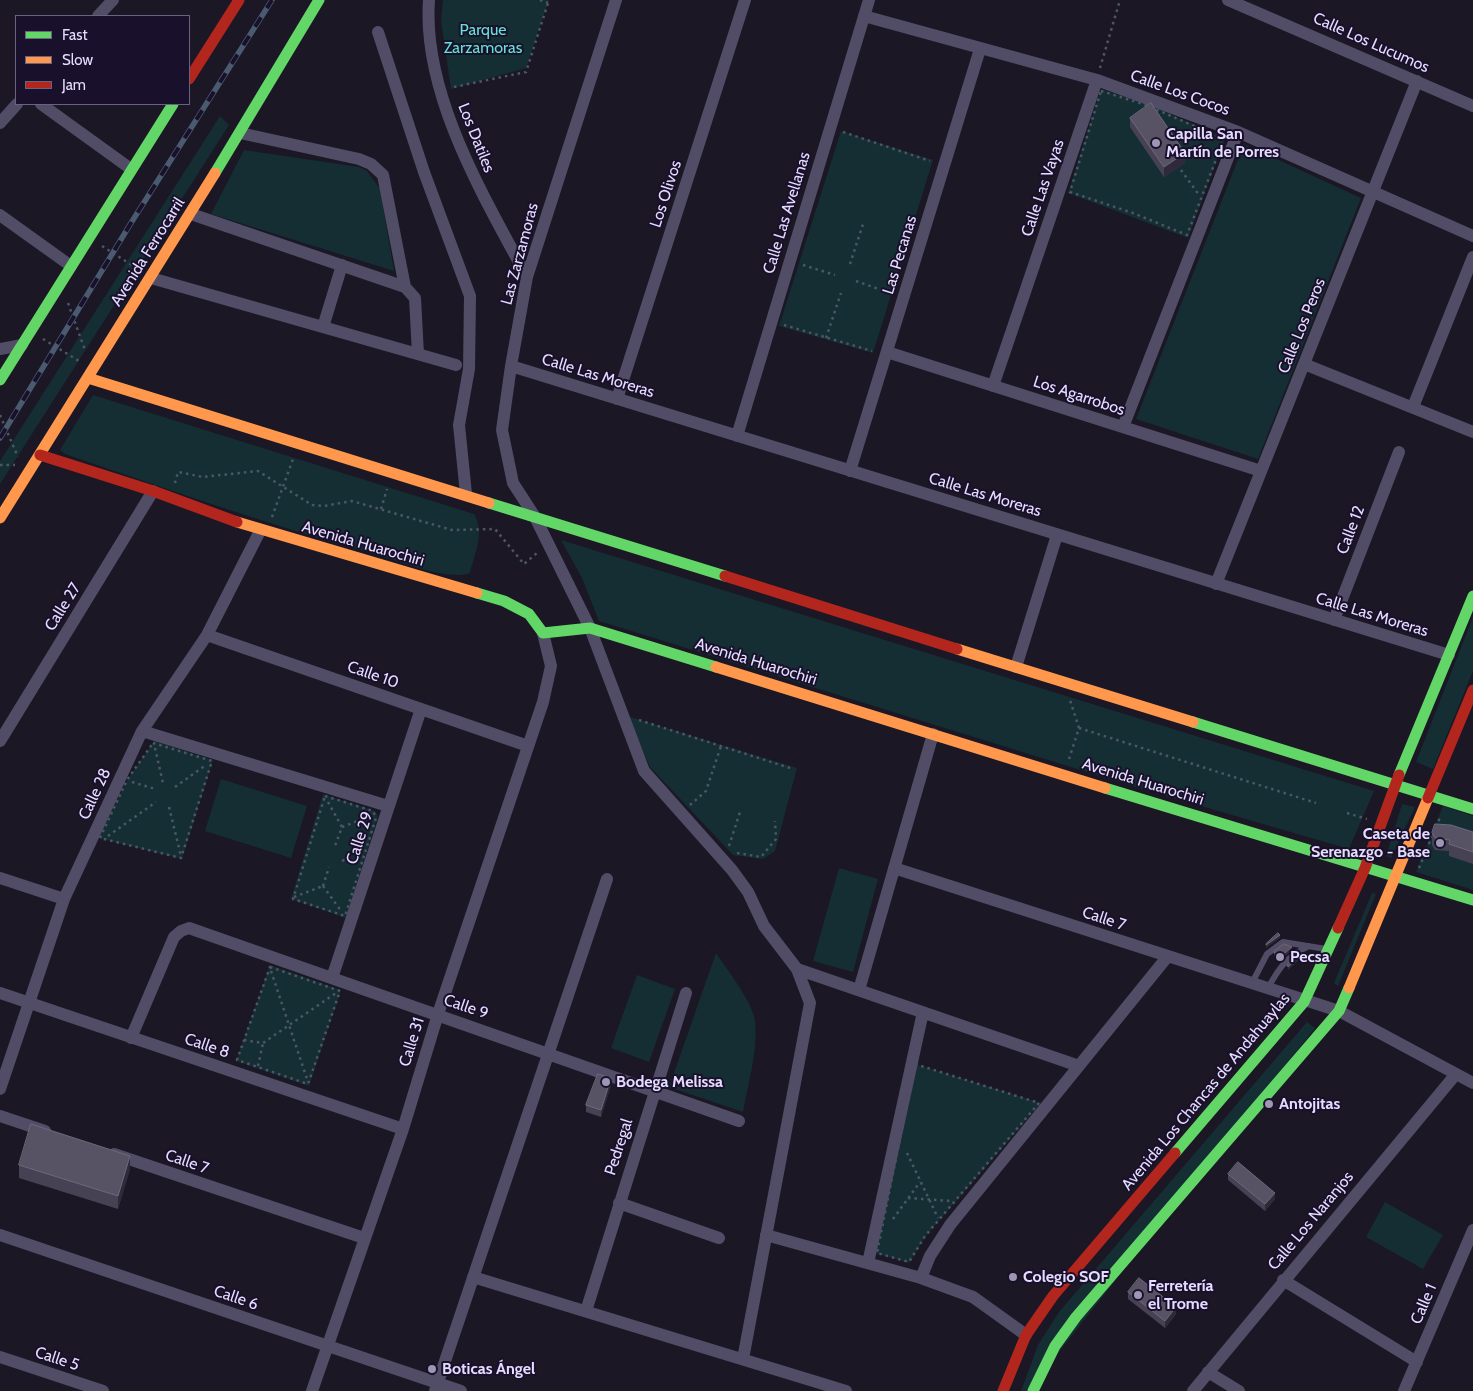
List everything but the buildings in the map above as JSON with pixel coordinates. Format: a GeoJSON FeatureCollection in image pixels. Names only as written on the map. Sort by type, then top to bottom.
{"type":"FeatureCollection","features":[{"type":"Feature","properties":{"kind":"street"},"geometry":{"type":"LineString","coordinates":[[99,15],[113,0]]}},
{"type":"Feature","properties":{"kind":"street"},"geometry":{"type":"LineString","coordinates":[[190,77],[239,0]]}},
{"type":"Feature","properties":{"kind":"street","name":"Avenida Ferrocarril"},"geometry":{"type":"LineString","coordinates":[[0,518],[191,214],[319,0]]}},
{"type":"Feature","properties":{"kind":"street","name":"Los Datiles"},"geometry":{"type":"LineString","coordinates":[[429,0],[430,35],[440,90],[475,181],[528,277]]}},
{"type":"Feature","properties":{"kind":"street","name":"Las Zarzamoras"},"geometry":{"type":"LineString","coordinates":[[616,0],[528,277],[511,366],[502,430],[513,483],[535,517],[590,628],[644,772],[732,870],[748,892],[764,926],[797,969],[810,1003],[743,1360]]}},
{"type":"Feature","properties":{"kind":"street","name":"Los Olivos"},"geometry":{"type":"LineString","coordinates":[[617,399],[745,0]]}},
{"type":"Feature","properties":{"kind":"street","name":"Calle Las Avellanas"},"geometry":{"type":"LineString","coordinates":[[737,436],[869,0]]}},
{"type":"Feature","properties":{"kind":"street","name":"Calle Los Lucumos"},"geometry":{"type":"LineString","coordinates":[[1228,0],[1473,106]]}},
{"type":"Feature","properties":{"kind":"street","name":"Calle Los Cocos"},"geometry":{"type":"LineString","coordinates":[[864,16],[1097,80],[1238,132],[1473,236]]}},
{"type":"Feature","properties":{"kind":"street"},"geometry":{"type":"LineString","coordinates":[[378,32],[424,172],[470,296],[469,368],[458,424],[466,494]]}},
{"type":"Feature","properties":{"kind":"street","name":"Las Pecanas"},"geometry":{"type":"LineString","coordinates":[[850,471],[980,49]]}},
{"type":"Feature","properties":{"kind":"street","name":"Calle Las Vayas"},"geometry":{"type":"LineString","coordinates":[[992,386],[1097,80]]}},
{"type":"Feature","properties":{"kind":"street","name":"Calle Los Peros"},"geometry":{"type":"LineString","coordinates":[[1216,584],[1417,81]]}},
{"type":"Feature","properties":{"kind":"street"},"geometry":{"type":"LineString","coordinates":[[0,123],[17,105]]}},
{"type":"Feature","properties":{"kind":"street"},"geometry":{"type":"LineString","coordinates":[[42,105],[131,169]]}},
{"type":"Feature","properties":{"kind":"street"},"geometry":{"type":"LineString","coordinates":[[0,380],[172,105]]}},
{"type":"Feature","properties":{"kind":"street"},"geometry":{"type":"LineString","coordinates":[[1123,427],[1238,132]]}},
{"type":"Feature","properties":{"kind":"street"},"geometry":{"type":"LineString","coordinates":[[240,133],[359,159],[371,164],[383,175],[405,287]]}},
{"type":"Feature","properties":{"kind":"street"},"geometry":{"type":"LineString","coordinates":[[191,214],[405,287],[415,298],[418,354]]}},
{"type":"Feature","properties":{"kind":"street"},"geometry":{"type":"LineString","coordinates":[[0,215],[6,224],[71,266]]}},
{"type":"Feature","properties":{"kind":"street"},"geometry":{"type":"LineString","coordinates":[[1414,407],[1473,257]]}},
{"type":"Feature","properties":{"kind":"street"},"geometry":{"type":"LineString","coordinates":[[323,327],[342,265]]}},
{"type":"Feature","properties":{"kind":"street"},"geometry":{"type":"LineString","coordinates":[[151,278],[456,365]]}},
{"type":"Feature","properties":{"kind":"street"},"geometry":{"type":"LineString","coordinates":[[0,349],[22,345]]}},
{"type":"Feature","properties":{"kind":"street","name":"Los Agarrobos"},"geometry":{"type":"LineString","coordinates":[[887,352],[1262,471]]}},
{"type":"Feature","properties":{"kind":"street"},"geometry":{"type":"LineString","coordinates":[[1304,364],[1473,432]]}},
{"type":"Feature","properties":{"kind":"street","name":"Calle Las Moreras"},"geometry":{"type":"LineString","coordinates":[[511,366],[1449,655]]}},
{"type":"Feature","properties":{"kind":"street"},"geometry":{"type":"LineString","coordinates":[[90,374],[299,443],[1473,809]]}},
{"type":"Feature","properties":{"kind":"street","name":"Calle 12"},"geometry":{"type":"LineString","coordinates":[[1334,620],[1399,452]]}},
{"type":"Feature","properties":{"kind":"street","name":"Avenida Huarochiri"},"geometry":{"type":"LineString","coordinates":[[40,455],[153,491],[263,532],[504,601],[529,614],[543,633],[590,628],[1473,900]]}},
{"type":"Feature","properties":{"kind":"street","name":"Calle 27"},"geometry":{"type":"LineString","coordinates":[[0,741],[153,491]]}},
{"type":"Feature","properties":{"kind":"street","name":"Calle 28"},"geometry":{"type":"LineString","coordinates":[[0,1089],[64,899],[142,731],[208,635],[263,532]]}},
{"type":"Feature","properties":{"kind":"street"},"geometry":{"type":"LineString","coordinates":[[1016,667],[1057,535]]}},
{"type":"Feature","properties":{"kind":"street","name":"Avenida Los Chancas de Andahuaylas"},"geometry":{"type":"LineString","coordinates":[[1003,1391],[1026,1336],[1052,1296],[1305,1000],[1365,868],[1395,786],[1473,596]]}},
{"type":"Feature","properties":{"kind":"street","name":"Calle 31"},"geometry":{"type":"LineString","coordinates":[[312,1391],[326,1346],[403,1130],[438,1014],[542,702],[551,666],[543,633]]}},
{"type":"Feature","properties":{"kind":"street","name":"Calle 10"},"geometry":{"type":"LineString","coordinates":[[208,635],[528,746]]}},
{"type":"Feature","properties":{"kind":"street"},"geometry":{"type":"LineString","coordinates":[[1033,1391],[1055,1346],[1076,1317],[1339,1011],[1473,690]]}},
{"type":"Feature","properties":{"kind":"street","name":"Calle 29"},"geometry":{"type":"LineString","coordinates":[[338,984],[348,930],[421,709]]}},
{"type":"Feature","properties":{"kind":"street"},"geometry":{"type":"LineString","coordinates":[[142,731],[388,806]]}},
{"type":"Feature","properties":{"kind":"street"},"geometry":{"type":"LineString","coordinates":[[858,990],[933,734]]}},
{"type":"Feature","properties":{"kind":"street","name":"Calle 7"},"geometry":{"type":"LineString","coordinates":[[894,868],[1339,1011],[1473,1083]]}},
{"type":"Feature","properties":{"kind":"street"},"geometry":{"type":"LineString","coordinates":[[0,878],[64,899]]}},
{"type":"Feature","properties":{"kind":"street"},"geometry":{"type":"LineString","coordinates":[[436,1387],[607,879]]}},
{"type":"Feature","properties":{"kind":"street","name":"Calle 9"},"geometry":{"type":"LineString","coordinates":[[131,1038],[174,937],[181,930],[189,928],[338,984],[438,1014],[655,1089],[739,1121]]}},
{"type":"Feature","properties":{"kind":"street"},"geometry":{"type":"LineString","coordinates":[[921,1278],[930,1256],[950,1225],[1168,956]]}},
{"type":"Feature","properties":{"kind":"street"},"geometry":{"type":"LineString","coordinates":[[797,969],[1079,1066]]}},
{"type":"Feature","properties":{"kind":"street","name":"Calle 8"},"geometry":{"type":"LineString","coordinates":[[0,993],[403,1130]]}},
{"type":"Feature","properties":{"kind":"street","name":"Pedregal"},"geometry":{"type":"LineString","coordinates":[[586,1311],[618,1202],[686,993]]}},
{"type":"Feature","properties":{"kind":"street"},"geometry":{"type":"LineString","coordinates":[[868,1263],[923,1012]]}},
{"type":"Feature","properties":{"kind":"street","name":"Calle Los Naranjos"},"geometry":{"type":"LineString","coordinates":[[1193,1391],[1283,1280],[1456,1074]]}},
{"type":"Feature","properties":{"kind":"street"},"geometry":{"type":"LineString","coordinates":[[0,1116],[56,1135]]}},
{"type":"Feature","properties":{"kind":"street","name":"Calle 7"},"geometry":{"type":"LineString","coordinates":[[103,1151],[364,1238]]}},
{"type":"Feature","properties":{"kind":"street"},"geometry":{"type":"LineString","coordinates":[[618,1202],[719,1238]]}},
{"type":"Feature","properties":{"kind":"street","name":"Calle 1"},"geometry":{"type":"LineString","coordinates":[[1404,1391],[1473,1230]]}},
{"type":"Feature","properties":{"kind":"street"},"geometry":{"type":"LineString","coordinates":[[766,1235],[921,1278],[973,1297],[1026,1336]]}},
{"type":"Feature","properties":{"kind":"street","name":"Calle 6"},"geometry":{"type":"LineString","coordinates":[[0,1236],[326,1346],[436,1387],[461,1391]]}},
{"type":"Feature","properties":{"kind":"street"},"geometry":{"type":"LineString","coordinates":[[473,1276],[846,1391]]}},
{"type":"Feature","properties":{"kind":"street"},"geometry":{"type":"LineString","coordinates":[[1283,1280],[1416,1362]]}},
{"type":"Feature","properties":{"kind":"street","name":"Calle 5"},"geometry":{"type":"LineString","coordinates":[[0,1357],[104,1391]]}},
{"type":"Feature","properties":{"kind":"street"},"geometry":{"type":"LineString","coordinates":[[1208,1372],[1239,1391]]}},
{"type":"Feature","properties":{"kind":"lane"},"geometry":{"type":"LineString","coordinates":[[1252,983],[1267,954],[1283,942],[1328,949]]}},
{"type":"Feature","properties":{"kind":"lane"},"geometry":{"type":"LineString","coordinates":[[1268,988],[1280,966],[1289,957],[1310,946]]}},
{"type":"Feature","properties":{"kind":"path"},"geometry":{"type":"LineString","coordinates":[[440,90],[526,72],[549,1],[540,0]]}},
{"type":"Feature","properties":{"kind":"path"},"geometry":{"type":"LineString","coordinates":[[1097,80],[1120,0]]}},
{"type":"Feature","properties":{"kind":"path"},"geometry":{"type":"LineString","coordinates":[[1101,91],[1146,105],[1224,139],[1201,198],[1187,235],[1133,213],[1070,192],[1101,91]]}},
{"type":"Feature","properties":{"kind":"path"},"geometry":{"type":"LineString","coordinates":[[841,132],[932,161]]}},
{"type":"Feature","properties":{"kind":"path"},"geometry":{"type":"LineString","coordinates":[[1181,170],[1201,198]]}},
{"type":"Feature","properties":{"kind":"path"},"geometry":{"type":"LineString","coordinates":[[850,264],[863,224]]}},
{"type":"Feature","properties":{"kind":"path"},"geometry":{"type":"LineString","coordinates":[[88,237],[151,278]]}},
{"type":"Feature","properties":{"kind":"path"},"geometry":{"type":"LineString","coordinates":[[800,264],[835,276]]}},
{"type":"Feature","properties":{"kind":"path"},"geometry":{"type":"LineString","coordinates":[[856,282],[890,293]]}},
{"type":"Feature","properties":{"kind":"path"},"geometry":{"type":"LineString","coordinates":[[60,283],[90,374]]}},
{"type":"Feature","properties":{"kind":"path"},"geometry":{"type":"LineString","coordinates":[[826,338],[840,293]]}},
{"type":"Feature","properties":{"kind":"path"},"geometry":{"type":"LineString","coordinates":[[782,324],[872,351]]}},
{"type":"Feature","properties":{"kind":"path"},"geometry":{"type":"LineString","coordinates":[[31,331],[90,374]]}},
{"type":"Feature","properties":{"kind":"path"},"geometry":{"type":"LineString","coordinates":[[0,415],[21,465],[0,465]]}},
{"type":"Feature","properties":{"kind":"path"},"geometry":{"type":"LineString","coordinates":[[263,532],[299,443]]}},
{"type":"Feature","properties":{"kind":"path"},"geometry":{"type":"LineString","coordinates":[[175,484],[178,472],[203,477],[258,471],[312,505],[324,506],[352,501],[452,530],[495,528],[524,564],[536,553]]}},
{"type":"Feature","properties":{"kind":"path"},"geometry":{"type":"LineString","coordinates":[[381,509],[392,472]]}},
{"type":"Feature","properties":{"kind":"path"},"geometry":{"type":"LineString","coordinates":[[1064,775],[1079,728],[1066,683]]}},
{"type":"Feature","properties":{"kind":"path"},"geometry":{"type":"LineString","coordinates":[[638,720],[790,768]]}},
{"type":"Feature","properties":{"kind":"path"},"geometry":{"type":"LineString","coordinates":[[1079,728],[1316,803]]}},
{"type":"Feature","properties":{"kind":"path"},"geometry":{"type":"LineString","coordinates":[[153,743],[212,760]]}},
{"type":"Feature","properties":{"kind":"path"},"geometry":{"type":"LineString","coordinates":[[153,743],[127,780],[100,838],[181,858]]}},
{"type":"Feature","properties":{"kind":"path"},"geometry":{"type":"LineString","coordinates":[[153,743],[163,783]]}},
{"type":"Feature","properties":{"kind":"path"},"geometry":{"type":"LineString","coordinates":[[696,812],[689,806],[706,791],[721,746]]}},
{"type":"Feature","properties":{"kind":"path"},"geometry":{"type":"LineString","coordinates":[[175,787],[212,760]]}},
{"type":"Feature","properties":{"kind":"path"},"geometry":{"type":"LineString","coordinates":[[181,858],[212,760]]}},
{"type":"Feature","properties":{"kind":"path"},"geometry":{"type":"LineString","coordinates":[[127,780],[155,790]]}},
{"type":"Feature","properties":{"kind":"path"},"geometry":{"type":"LineString","coordinates":[[324,796],[375,814]]}},
{"type":"Feature","properties":{"kind":"path"},"geometry":{"type":"LineString","coordinates":[[324,796],[342,827]]}},
{"type":"Feature","properties":{"kind":"path"},"geometry":{"type":"LineString","coordinates":[[294,897],[324,796]]}},
{"type":"Feature","properties":{"kind":"path"},"geometry":{"type":"LineString","coordinates":[[105,839],[156,802]]}},
{"type":"Feature","properties":{"kind":"path"},"geometry":{"type":"LineString","coordinates":[[169,807],[181,858]]}},
{"type":"Feature","properties":{"kind":"path"},"geometry":{"type":"LineString","coordinates":[[1418,872],[1444,808]]}},
{"type":"Feature","properties":{"kind":"path"},"geometry":{"type":"LineString","coordinates":[[729,846],[741,809]]}},
{"type":"Feature","properties":{"kind":"path"},"geometry":{"type":"LineString","coordinates":[[1347,813],[1369,820]]}},
{"type":"Feature","properties":{"kind":"path"},"geometry":{"type":"LineString","coordinates":[[335,846],[342,827],[375,814]]}},
{"type":"Feature","properties":{"kind":"path"},"geometry":{"type":"LineString","coordinates":[[345,916],[376,818],[375,814]]}},
{"type":"Feature","properties":{"kind":"path"},"geometry":{"type":"LineString","coordinates":[[722,839],[737,853],[761,857],[776,839],[776,821]]}},
{"type":"Feature","properties":{"kind":"path"},"geometry":{"type":"LineString","coordinates":[[342,860],[361,866]]}},
{"type":"Feature","properties":{"kind":"path"},"geometry":{"type":"LineString","coordinates":[[323,886],[329,866]]}},
{"type":"Feature","properties":{"kind":"path"},"geometry":{"type":"LineString","coordinates":[[294,897],[323,886]]}},
{"type":"Feature","properties":{"kind":"path"},"geometry":{"type":"LineString","coordinates":[[323,886],[345,916],[348,930]]}},
{"type":"Feature","properties":{"kind":"path"},"geometry":{"type":"LineString","coordinates":[[294,897],[293,899],[345,916]]}},
{"type":"Feature","properties":{"kind":"path"},"geometry":{"type":"LineString","coordinates":[[270,967],[338,984]]}},
{"type":"Feature","properties":{"kind":"path"},"geometry":{"type":"LineString","coordinates":[[270,967],[308,1084]]}},
{"type":"Feature","properties":{"kind":"path"},"geometry":{"type":"LineString","coordinates":[[270,967],[237,1060],[308,1084]]}},
{"type":"Feature","properties":{"kind":"path"},"geometry":{"type":"LineString","coordinates":[[257,1067],[263,1044],[289,1026],[338,984]]}},
{"type":"Feature","properties":{"kind":"path"},"geometry":{"type":"LineString","coordinates":[[308,1084],[338,984]]}},
{"type":"Feature","properties":{"kind":"path"},"geometry":{"type":"LineString","coordinates":[[244,1040],[263,1044]]}},
{"type":"Feature","properties":{"kind":"path"},"geometry":{"type":"LineString","coordinates":[[915,1064],[1039,1103],[955,1201],[925,1236],[909,1262],[877,1253],[915,1064]]}},
{"type":"Feature","properties":{"kind":"path"},"geometry":{"type":"LineString","coordinates":[[900,1138],[938,1220]]}},
{"type":"Feature","properties":{"kind":"path"},"geometry":{"type":"LineString","coordinates":[[879,1239],[920,1182]]}},
{"type":"Feature","properties":{"kind":"path"},"geometry":{"type":"LineString","coordinates":[[908,1198],[955,1201]]}},
{"type":"Feature","properties":{"kind":"green space","name":"Parque Zarzamoras"},"geometry":{"type":"Polygon","coordinates":[[[443,0],[549,0],[526,68],[451,89],[441,21],[443,0]]]}},
{"type":"Feature","properties":{"kind":"green space"},"geometry":{"type":"Polygon","coordinates":[[[1101,89],[1147,104],[1225,138],[1188,238],[1068,193],[1101,89]]]}},
{"type":"Feature","properties":{"kind":"green space"},"geometry":{"type":"Polygon","coordinates":[[[220,116],[229,125],[0,484],[0,461],[220,116]]]}},
{"type":"Feature","properties":{"kind":"green space"},"geometry":{"type":"Polygon","coordinates":[[[841,131],[933,160],[873,353],[779,326],[841,131]]]}},
{"type":"Feature","properties":{"kind":"green space"},"geometry":{"type":"Polygon","coordinates":[[[1244,144],[1361,198],[1258,459],[1136,419],[1244,144]]]}},
{"type":"Feature","properties":{"kind":"green space"},"geometry":{"type":"Polygon","coordinates":[[[244,150],[359,167],[367,171],[380,189],[394,271],[211,214],[244,150]]]}},
{"type":"Feature","properties":{"kind":"green space"},"geometry":{"type":"Polygon","coordinates":[[[93,395],[474,514],[479,528],[479,535],[470,573],[450,575],[414,567],[262,520],[65,454],[60,450],[93,395]]]}},
{"type":"Feature","properties":{"kind":"green space"},"geometry":{"type":"Polygon","coordinates":[[[561,540],[1374,791],[1349,849],[1129,785],[599,621],[582,578],[561,540]]]}},
{"type":"Feature","properties":{"kind":"green space"},"geometry":{"type":"Polygon","coordinates":[[[1473,617],[1473,671],[1433,769],[1416,762],[1473,617]]]}},
{"type":"Feature","properties":{"kind":"green space"},"geometry":{"type":"Polygon","coordinates":[[[627,716],[797,768],[775,851],[763,859],[733,855],[650,767],[627,716]]]}},
{"type":"Feature","properties":{"kind":"green space"},"geometry":{"type":"Polygon","coordinates":[[[154,741],[213,760],[182,859],[98,838],[127,780],[154,741]]]}},
{"type":"Feature","properties":{"kind":"green space"},"geometry":{"type":"Polygon","coordinates":[[[221,779],[307,806],[291,858],[205,831],[221,779]]]}},
{"type":"Feature","properties":{"kind":"green space"},"geometry":{"type":"Polygon","coordinates":[[[323,794],[375,811],[378,816],[346,918],[291,899],[323,794]]]}},
{"type":"Feature","properties":{"kind":"green space"},"geometry":{"type":"Polygon","coordinates":[[[1402,804],[1415,807],[1391,858],[1386,856],[1402,804]]]}},
{"type":"Feature","properties":{"kind":"green space"},"geometry":{"type":"Polygon","coordinates":[[[1443,806],[1473,816],[1473,890],[1416,872],[1443,806]]]}},
{"type":"Feature","properties":{"kind":"green space"},"geometry":{"type":"Polygon","coordinates":[[[839,868],[878,879],[853,972],[813,961],[839,868]]]}},
{"type":"Feature","properties":{"kind":"green space"},"geometry":{"type":"Polygon","coordinates":[[[1372,893],[1376,894],[1338,986],[1334,983],[1372,893]]]}},
{"type":"Feature","properties":{"kind":"green space"},"geometry":{"type":"Polygon","coordinates":[[[716,953],[743,992],[754,1016],[756,1038],[743,1112],[669,1087],[716,953]]]}},
{"type":"Feature","properties":{"kind":"green space"},"geometry":{"type":"Polygon","coordinates":[[[270,965],[341,990],[309,1086],[236,1061],[270,965]]]}},
{"type":"Feature","properties":{"kind":"green space"},"geometry":{"type":"Polygon","coordinates":[[[637,975],[675,989],[649,1062],[611,1048],[637,975]]]}},
{"type":"Feature","properties":{"kind":"green space"},"geometry":{"type":"Polygon","coordinates":[[[1307,1022],[1315,1028],[1028,1391],[1021,1391],[1038,1345],[1059,1312],[1307,1022]]]}},
{"type":"Feature","properties":{"kind":"green space"},"geometry":{"type":"Polygon","coordinates":[[[915,1064],[1041,1103],[926,1236],[909,1263],[875,1253],[915,1064]]]}},
{"type":"Feature","properties":{"kind":"green space"},"geometry":{"type":"Polygon","coordinates":[[[1385,1202],[1443,1235],[1423,1269],[1366,1237],[1385,1202]]]}},
{"type":"Feature","properties":{"kind":"railway"},"geometry":{"type":"LineString","coordinates":[[0,438],[131,223],[272,0]]}},
{"type":"Feature","properties":{"kind":"traffic: fast"},"geometry":{"type":"LineString","coordinates":[[215,173],[319,0]]}},
{"type":"Feature","properties":{"kind":"traffic: fast"},"geometry":{"type":"LineString","coordinates":[[0,380],[172,105]]}},
{"type":"Feature","properties":{"kind":"traffic: fast"},"geometry":{"type":"LineString","coordinates":[[489,503],[725,576]]}},
{"type":"Feature","properties":{"kind":"traffic: fast"},"geometry":{"type":"LineString","coordinates":[[477,593],[504,601],[529,614],[543,633],[590,628],[716,667]]}},
{"type":"Feature","properties":{"kind":"traffic: fast"},"geometry":{"type":"LineString","coordinates":[[1399,775],[1473,596]]}},
{"type":"Feature","properties":{"kind":"traffic: fast"},"geometry":{"type":"LineString","coordinates":[[1193,722],[1473,809]]}},
{"type":"Feature","properties":{"kind":"traffic: fast"},"geometry":{"type":"LineString","coordinates":[[1105,788],[1473,900]]}},
{"type":"Feature","properties":{"kind":"traffic: fast"},"geometry":{"type":"LineString","coordinates":[[1175,1153],[1304,1002],[1338,928]]}},
{"type":"Feature","properties":{"kind":"traffic: fast"},"geometry":{"type":"LineString","coordinates":[[1033,1391],[1055,1346],[1076,1317],[1339,1011],[1349,988]]}},
{"type":"Feature","properties":{"kind":"traffic: slow"},"geometry":{"type":"LineString","coordinates":[[0,518],[215,173]]}},
{"type":"Feature","properties":{"kind":"traffic: slow"},"geometry":{"type":"LineString","coordinates":[[88,378],[489,503]]}},
{"type":"Feature","properties":{"kind":"traffic: slow"},"geometry":{"type":"LineString","coordinates":[[237,522],[477,593]]}},
{"type":"Feature","properties":{"kind":"traffic: slow"},"geometry":{"type":"LineString","coordinates":[[957,649],[1193,722]]}},
{"type":"Feature","properties":{"kind":"traffic: slow"},"geometry":{"type":"LineString","coordinates":[[716,667],[1105,788]]}},
{"type":"Feature","properties":{"kind":"traffic: slow"},"geometry":{"type":"LineString","coordinates":[[1349,988],[1428,798]]}},
{"type":"Feature","properties":{"kind":"traffic: jam"},"geometry":{"type":"LineString","coordinates":[[190,77],[239,0]]}},
{"type":"Feature","properties":{"kind":"traffic: jam"},"geometry":{"type":"LineString","coordinates":[[40,455],[153,491],[237,522]]}},
{"type":"Feature","properties":{"kind":"traffic: jam"},"geometry":{"type":"LineString","coordinates":[[725,576],[957,649]]}},
{"type":"Feature","properties":{"kind":"traffic: jam"},"geometry":{"type":"LineString","coordinates":[[1428,798],[1473,690]]}},
{"type":"Feature","properties":{"kind":"traffic: jam"},"geometry":{"type":"LineString","coordinates":[[1338,928],[1365,868],[1399,775]]}},
{"type":"Feature","properties":{"kind":"traffic: jam"},"geometry":{"type":"LineString","coordinates":[[1003,1391],[1026,1335],[1053,1296],[1175,1153]]}},
{"type":"Feature","properties":{"kind":"place","name":"Capilla San Martín de Porres"},"geometry":{"type":"Point","coordinates":[1156,143]}},
{"type":"Feature","properties":{"kind":"place","name":"Caseta de Serenazgo - Base"},"geometry":{"type":"Point","coordinates":[1440,843]}},
{"type":"Feature","properties":{"kind":"place","name":"Pecsa"},"geometry":{"type":"Point","coordinates":[1280,957]}},
{"type":"Feature","properties":{"kind":"place","name":"Bodega Melissa"},"geometry":{"type":"Point","coordinates":[606,1082]}},
{"type":"Feature","properties":{"kind":"place","name":"Antojitas"},"geometry":{"type":"Point","coordinates":[1269,1104]}},
{"type":"Feature","properties":{"kind":"place","name":"Colegio SOF"},"geometry":{"type":"Point","coordinates":[1013,1277]}},
{"type":"Feature","properties":{"kind":"place","name":"Ferretería el Trome"},"geometry":{"type":"Point","coordinates":[1138,1295]}},
{"type":"Feature","properties":{"kind":"place","name":"Boticas Ángel"},"geometry":{"type":"Point","coordinates":[432,1369]}}]}
